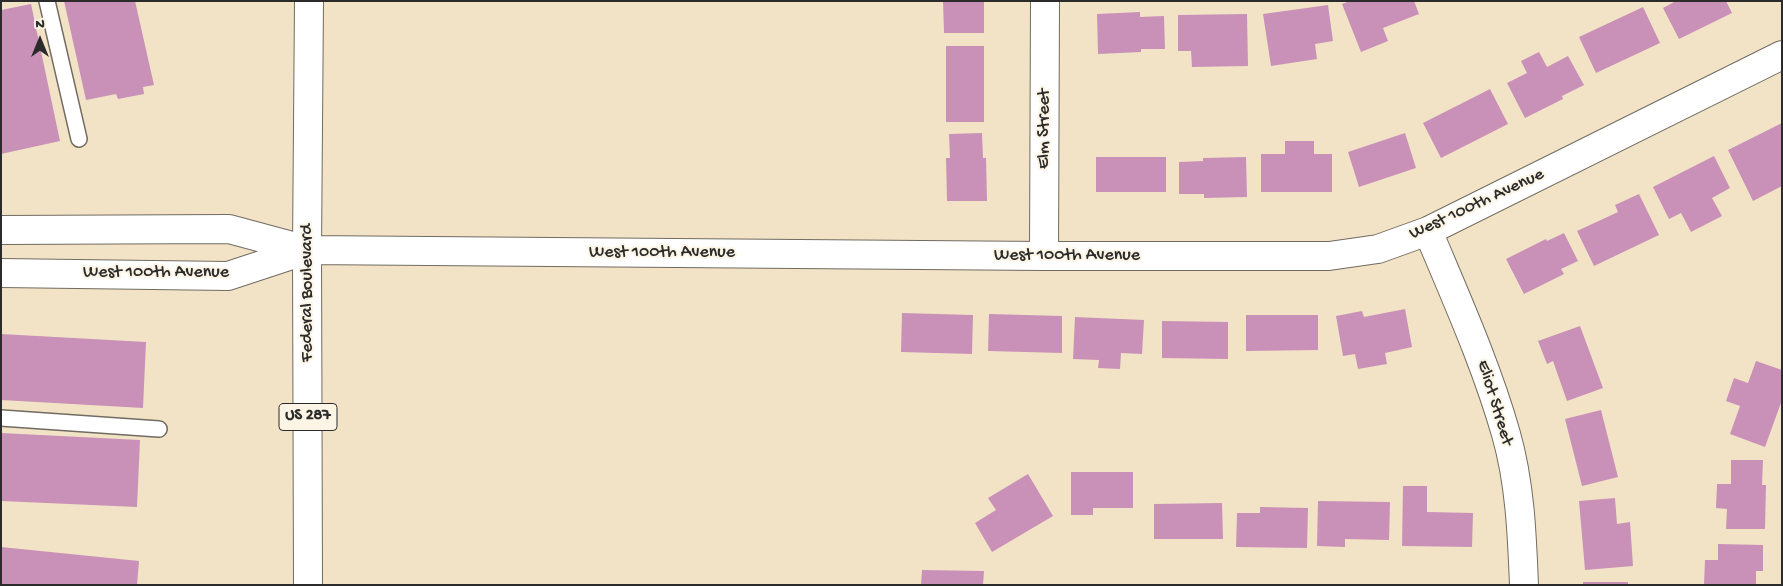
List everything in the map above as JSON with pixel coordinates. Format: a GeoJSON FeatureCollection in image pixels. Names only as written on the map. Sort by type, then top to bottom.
{"type":"FeatureCollection","features":[{"type":"Feature","properties":{"kind":"street","name":"Federal Boulevard"},"geometry":{"type":"LineString","coordinates":[[308,585],[307,250],[309,1]]}},
{"type":"Feature","properties":{"kind":"street","name":"Elm Street"},"geometry":{"type":"LineString","coordinates":[[1044,256],[1045,1]]}},
{"type":"Feature","properties":{"kind":"street","name":"West 100th Avenue"},"geometry":{"type":"LineString","coordinates":[[1,230],[229,229],[307,250],[1044,256],[1329,256],[1378,249],[1428,231],[1782,56]]}},
{"type":"Feature","properties":{"kind":"street","name":"Eliot Street"},"geometry":{"type":"LineString","coordinates":[[1428,231],[1485,368],[1506,435],[1518,496],[1524,585]]}},
{"type":"Feature","properties":{"kind":"street","name":"West 100th Avenue"},"geometry":{"type":"LineString","coordinates":[[1,273],[228,276],[307,250]]}},
{"type":"Feature","properties":{"kind":"lane"},"geometry":{"type":"LineString","coordinates":[[47,1],[79,139]]}},
{"type":"Feature","properties":{"kind":"lane"},"geometry":{"type":"LineString","coordinates":[[1,418],[159,429]]}},
{"type":"Feature","properties":{"kind":"building"},"geometry":{"type":"Polygon","coordinates":[[[64,1],[135,1],[154,85],[143,87],[144,94],[118,99],[116,94],[86,100],[64,1]]]}},
{"type":"Feature","properties":{"kind":"building"},"geometry":{"type":"Polygon","coordinates":[[[943,1],[984,1],[984,33],[944,33],[943,1]]]}},
{"type":"Feature","properties":{"kind":"building"},"geometry":{"type":"Polygon","coordinates":[[[1350,1],[1414,1],[1419,14],[1383,28],[1388,41],[1361,52],[1342,4],[1350,1]]]}},
{"type":"Feature","properties":{"kind":"building"},"geometry":{"type":"Polygon","coordinates":[[[1676,1],[1726,1],[1732,13],[1679,39],[1663,8],[1676,1]]]}},
{"type":"Feature","properties":{"kind":"building"},"geometry":{"type":"Polygon","coordinates":[[[31,4],[60,141],[1,154],[1,10],[31,4]]]}},
{"type":"Feature","properties":{"kind":"building"},"geometry":{"type":"Polygon","coordinates":[[[1328,5],[1333,41],[1315,44],[1317,59],[1271,66],[1263,14],[1328,5]]]}},
{"type":"Feature","properties":{"kind":"building"},"geometry":{"type":"Polygon","coordinates":[[[1643,7],[1660,43],[1596,73],[1579,37],[1643,7]]]}},
{"type":"Feature","properties":{"kind":"building"},"geometry":{"type":"Polygon","coordinates":[[[1140,12],[1140,17],[1164,16],[1165,49],[1141,49],[1141,52],[1098,54],[1097,14],[1140,12]]]}},
{"type":"Feature","properties":{"kind":"building"},"geometry":{"type":"Polygon","coordinates":[[[1247,14],[1248,66],[1192,67],[1191,51],[1178,51],[1178,15],[1247,14]]]}},
{"type":"Feature","properties":{"kind":"building"},"geometry":{"type":"Polygon","coordinates":[[[946,46],[984,46],[984,122],[946,122],[946,46]]]}},
{"type":"Feature","properties":{"kind":"building"},"geometry":{"type":"Polygon","coordinates":[[[1539,52],[1547,67],[1568,56],[1584,85],[1562,96],[1563,99],[1525,118],[1507,83],[1527,73],[1521,61],[1539,52]]]}},
{"type":"Feature","properties":{"kind":"building"},"geometry":{"type":"Polygon","coordinates":[[[1490,89],[1508,124],[1441,158],[1423,123],[1490,89]]]}},
{"type":"Feature","properties":{"kind":"building"},"geometry":{"type":"Polygon","coordinates":[[[1782,123],[1782,186],[1753,201],[1728,150],[1782,123]]]}},
{"type":"Feature","properties":{"kind":"building"},"geometry":{"type":"Polygon","coordinates":[[[982,133],[983,158],[986,158],[987,201],[947,201],[946,158],[950,158],[949,134],[982,133]]]}},
{"type":"Feature","properties":{"kind":"building"},"geometry":{"type":"Polygon","coordinates":[[[1405,133],[1416,168],[1359,187],[1348,152],[1405,133]]]}},
{"type":"Feature","properties":{"kind":"building"},"geometry":{"type":"Polygon","coordinates":[[[1285,141],[1314,141],[1314,154],[1332,154],[1332,192],[1261,192],[1261,154],[1285,154],[1285,141]]]}},
{"type":"Feature","properties":{"kind":"building"},"geometry":{"type":"Polygon","coordinates":[[[1714,156],[1730,188],[1712,198],[1722,216],[1691,232],[1681,213],[1669,219],[1653,187],[1714,156]]]}},
{"type":"Feature","properties":{"kind":"building"},"geometry":{"type":"Polygon","coordinates":[[[1096,157],[1166,157],[1166,192],[1096,192],[1096,157]]]}},
{"type":"Feature","properties":{"kind":"building"},"geometry":{"type":"Polygon","coordinates":[[[1246,157],[1247,197],[1204,198],[1204,194],[1179,194],[1179,162],[1203,161],[1203,158],[1246,157]]]}},
{"type":"Feature","properties":{"kind":"building"},"geometry":{"type":"Polygon","coordinates":[[[1639,194],[1659,235],[1594,266],[1577,231],[1618,212],[1615,205],[1639,194]]]}},
{"type":"Feature","properties":{"kind":"building"},"geometry":{"type":"Polygon","coordinates":[[[1564,233],[1578,261],[1561,269],[1564,274],[1524,294],[1506,259],[1546,239],[1547,241],[1564,233]]]}},
{"type":"Feature","properties":{"kind":"building"},"geometry":{"type":"Polygon","coordinates":[[[1405,309],[1412,347],[1385,353],[1387,364],[1358,369],[1355,354],[1343,356],[1336,316],[1362,311],[1364,317],[1405,309]]]}},
{"type":"Feature","properties":{"kind":"building"},"geometry":{"type":"Polygon","coordinates":[[[902,313],[973,315],[972,354],[901,352],[902,313]]]}},
{"type":"Feature","properties":{"kind":"building"},"geometry":{"type":"Polygon","coordinates":[[[989,314],[1062,316],[1062,353],[988,351],[989,314]]]}},
{"type":"Feature","properties":{"kind":"building"},"geometry":{"type":"Polygon","coordinates":[[[1246,315],[1318,315],[1318,350],[1246,351],[1246,315]]]}},
{"type":"Feature","properties":{"kind":"building"},"geometry":{"type":"Polygon","coordinates":[[[1075,317],[1144,320],[1142,354],[1121,353],[1120,369],[1098,368],[1099,360],[1073,359],[1075,317]]]}},
{"type":"Feature","properties":{"kind":"building"},"geometry":{"type":"Polygon","coordinates":[[[1162,321],[1228,322],[1228,359],[1162,358],[1162,321]]]}},
{"type":"Feature","properties":{"kind":"building"},"geometry":{"type":"Polygon","coordinates":[[[1580,326],[1603,388],[1567,401],[1553,361],[1547,364],[1538,341],[1580,326]]]}},
{"type":"Feature","properties":{"kind":"building"},"geometry":{"type":"Polygon","coordinates":[[[1,334],[146,342],[143,408],[1,400],[1,334]]]}},
{"type":"Feature","properties":{"kind":"building"},"geometry":{"type":"Polygon","coordinates":[[[1756,361],[1782,370],[1782,400],[1765,447],[1730,434],[1740,406],[1726,401],[1734,378],[1748,383],[1756,361]]]}},
{"type":"Feature","properties":{"kind":"building"},"geometry":{"type":"Polygon","coordinates":[[[1601,410],[1618,477],[1582,486],[1565,419],[1601,410]]]}},
{"type":"Feature","properties":{"kind":"building"},"geometry":{"type":"Polygon","coordinates":[[[1,433],[140,440],[137,507],[1,501],[1,433]]]}},
{"type":"Feature","properties":{"kind":"building"},"geometry":{"type":"Polygon","coordinates":[[[1731,460],[1763,460],[1762,485],[1766,485],[1765,529],[1726,529],[1727,509],[1716,508],[1717,484],[1731,484],[1731,460]]]}},
{"type":"Feature","properties":{"kind":"building"},"geometry":{"type":"Polygon","coordinates":[[[1071,472],[1133,472],[1133,508],[1093,508],[1093,515],[1071,515],[1071,472]]]}},
{"type":"Feature","properties":{"kind":"building"},"geometry":{"type":"Polygon","coordinates":[[[1028,474],[1053,516],[992,552],[975,523],[996,510],[988,498],[1028,474]]]}},
{"type":"Feature","properties":{"kind":"building"},"geometry":{"type":"Polygon","coordinates":[[[1403,486],[1427,486],[1427,512],[1473,513],[1472,547],[1402,546],[1403,486]]]}},
{"type":"Feature","properties":{"kind":"building"},"geometry":{"type":"Polygon","coordinates":[[[1615,498],[1617,524],[1630,522],[1633,566],[1585,570],[1579,501],[1615,498]]]}},
{"type":"Feature","properties":{"kind":"building"},"geometry":{"type":"Polygon","coordinates":[[[1318,501],[1390,502],[1389,540],[1345,539],[1345,547],[1317,546],[1318,501]]]}},
{"type":"Feature","properties":{"kind":"building"},"geometry":{"type":"Polygon","coordinates":[[[1222,503],[1223,539],[1154,539],[1154,504],[1222,503]]]}},
{"type":"Feature","properties":{"kind":"building"},"geometry":{"type":"Polygon","coordinates":[[[1260,507],[1308,508],[1307,548],[1236,547],[1237,513],[1260,513],[1260,507]]]}},
{"type":"Feature","properties":{"kind":"building"},"geometry":{"type":"Polygon","coordinates":[[[1718,544],[1763,545],[1763,571],[1756,571],[1756,585],[1704,585],[1705,560],[1718,560],[1718,544]]]}},
{"type":"Feature","properties":{"kind":"building"},"geometry":{"type":"Polygon","coordinates":[[[1,547],[139,561],[137,585],[1,585],[1,547]]]}},
{"type":"Feature","properties":{"kind":"building"},"geometry":{"type":"Polygon","coordinates":[[[922,570],[984,571],[983,585],[921,585],[922,570]]]}},
{"type":"Feature","properties":{"kind":"building"},"geometry":{"type":"Polygon","coordinates":[[[1583,582],[1628,582],[1628,585],[1583,585],[1583,582]]]}}]}
